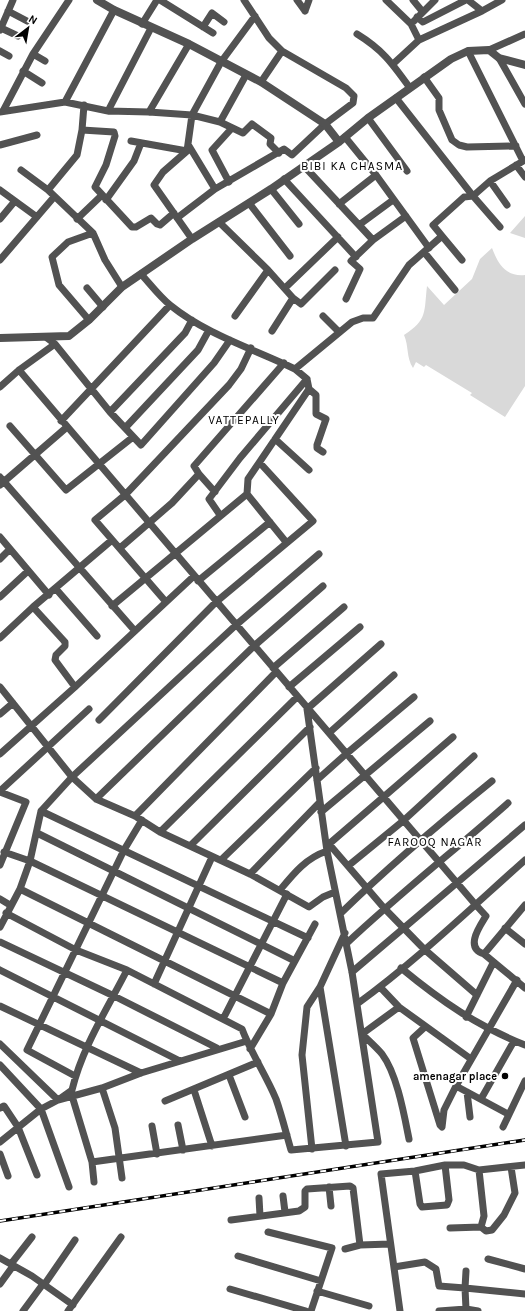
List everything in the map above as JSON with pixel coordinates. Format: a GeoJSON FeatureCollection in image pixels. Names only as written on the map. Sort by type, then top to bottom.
{"type":"FeatureCollection","features":[{"type":"Feature","properties":{"kind":"street"},"geometry":{"type":"LineString","coordinates":[[13,0],[0,29],[18,36]]}},
{"type":"Feature","properties":{"kind":"street"},"geometry":{"type":"LineString","coordinates":[[1,112],[33,54],[69,0]]}},
{"type":"Feature","properties":{"kind":"street"},"geometry":{"type":"LineString","coordinates":[[97,0],[142,24],[189,44],[261,82],[325,124],[342,139],[376,175],[406,216],[427,250],[455,290]]}},
{"type":"Feature","properties":{"kind":"street"},"geometry":{"type":"LineString","coordinates":[[142,24],[159,0],[213,33]]}},
{"type":"Feature","properties":{"kind":"street"},"geometry":{"type":"LineString","coordinates":[[82,130],[112,130],[115,133],[106,165],[95,187],[134,228],[151,218],[160,225],[215,189],[286,149],[292,155],[325,124],[353,103],[354,96],[346,88],[282,51],[269,38],[244,0]]}},
{"type":"Feature","properties":{"kind":"street"},"geometry":{"type":"LineString","coordinates":[[298,0],[305,11],[309,0]]}},
{"type":"Feature","properties":{"kind":"street"},"geometry":{"type":"LineString","coordinates":[[386,0],[411,24],[419,40]]}},
{"type":"Feature","properties":{"kind":"street"},"geometry":{"type":"LineString","coordinates":[[413,0],[422,11]]}},
{"type":"Feature","properties":{"kind":"street"},"geometry":{"type":"LineString","coordinates":[[411,24],[422,11],[436,0]]}},
{"type":"Feature","properties":{"kind":"street"},"geometry":{"type":"LineString","coordinates":[[417,17],[423,22],[467,0],[482,11]]}},
{"type":"Feature","properties":{"kind":"street"},"geometry":{"type":"LineString","coordinates":[[393,64],[419,40],[482,11],[502,0]]}},
{"type":"Feature","properties":{"kind":"street"},"geometry":{"type":"LineString","coordinates":[[0,8],[27,21]]}},
{"type":"Feature","properties":{"kind":"street"},"geometry":{"type":"LineString","coordinates":[[65,102],[114,10]]}},
{"type":"Feature","properties":{"kind":"street"},"geometry":{"type":"LineString","coordinates":[[203,27],[212,13],[224,22]]}},
{"type":"Feature","properties":{"kind":"street"},"geometry":{"type":"LineString","coordinates":[[192,239],[154,185],[163,172],[188,149],[192,115],[221,62],[255,16]]}},
{"type":"Feature","properties":{"kind":"street"},"geometry":{"type":"LineString","coordinates":[[108,111],[151,28]]}},
{"type":"Feature","properties":{"kind":"street"},"geometry":{"type":"LineString","coordinates":[[357,34],[376,46],[393,64],[410,88]]}},
{"type":"Feature","properties":{"kind":"street"},"geometry":{"type":"LineString","coordinates":[[0,338],[47,338],[69,336],[89,320],[122,287],[192,239],[271,189],[342,139],[424,77],[451,59],[468,51],[489,50],[525,34]]}},
{"type":"Feature","properties":{"kind":"street"},"geometry":{"type":"LineString","coordinates":[[149,112],[189,44]]}},
{"type":"Feature","properties":{"kind":"street"},"geometry":{"type":"LineString","coordinates":[[489,50],[499,58],[525,104]]}},
{"type":"Feature","properties":{"kind":"street"},"geometry":{"type":"LineString","coordinates":[[0,51],[9,56]]}},
{"type":"Feature","properties":{"kind":"street"},"geometry":{"type":"LineString","coordinates":[[261,82],[282,51]]}},
{"type":"Feature","properties":{"kind":"street"},"geometry":{"type":"LineString","coordinates":[[462,260],[434,225],[464,197],[473,196],[490,181],[524,161],[468,51]]}},
{"type":"Feature","properties":{"kind":"street"},"geometry":{"type":"LineString","coordinates":[[33,54],[45,62]]}},
{"type":"Feature","properties":{"kind":"street"},"geometry":{"type":"LineString","coordinates":[[499,58],[525,65]]}},
{"type":"Feature","properties":{"kind":"street"},"geometry":{"type":"LineString","coordinates":[[23,71],[42,83]]}},
{"type":"Feature","properties":{"kind":"street"},"geometry":{"type":"LineString","coordinates":[[220,122],[246,75]]}},
{"type":"Feature","properties":{"kind":"street"},"geometry":{"type":"LineString","coordinates":[[424,77],[439,98],[439,110],[452,140],[466,147],[516,146]]}},
{"type":"Feature","properties":{"kind":"street"},"geometry":{"type":"LineString","coordinates":[[396,98],[473,196],[500,227]]}},
{"type":"Feature","properties":{"kind":"street"},"geometry":{"type":"LineString","coordinates":[[1,112],[65,102],[108,111],[192,115],[220,122],[244,133],[252,124],[271,138],[270,144],[280,153]]}},
{"type":"Feature","properties":{"kind":"street"},"geometry":{"type":"LineString","coordinates":[[48,190],[77,155],[82,130],[84,105]]}},
{"type":"Feature","properties":{"kind":"street"},"geometry":{"type":"LineString","coordinates":[[368,118],[407,171]]}},
{"type":"Feature","properties":{"kind":"street"},"geometry":{"type":"LineString","coordinates":[[229,182],[212,150],[232,128]]}},
{"type":"Feature","properties":{"kind":"street"},"geometry":{"type":"LineString","coordinates":[[0,145],[37,135]]}},
{"type":"Feature","properties":{"kind":"street"},"geometry":{"type":"LineString","coordinates":[[131,141],[188,149],[215,189]]}},
{"type":"Feature","properties":{"kind":"street"},"geometry":{"type":"LineString","coordinates":[[77,219],[104,198],[134,161],[141,143]]}},
{"type":"Feature","properties":{"kind":"street"},"geometry":{"type":"LineString","coordinates":[[516,165],[525,177]]}},
{"type":"Feature","properties":{"kind":"street"},"geometry":{"type":"LineString","coordinates":[[304,166],[373,240]]}},
{"type":"Feature","properties":{"kind":"street"},"geometry":{"type":"LineString","coordinates":[[21,170],[48,190],[93,233],[105,260],[122,287]]}},
{"type":"Feature","properties":{"kind":"street"},"geometry":{"type":"LineString","coordinates":[[339,204],[376,175]]}},
{"type":"Feature","properties":{"kind":"street"},"geometry":{"type":"LineString","coordinates":[[284,179],[356,257]]}},
{"type":"Feature","properties":{"kind":"street"},"geometry":{"type":"LineString","coordinates":[[490,181],[507,205]]}},
{"type":"Feature","properties":{"kind":"street"},"geometry":{"type":"LineString","coordinates":[[271,189],[299,224]]}},
{"type":"Feature","properties":{"kind":"street"},"geometry":{"type":"LineString","coordinates":[[0,190],[37,217]]}},
{"type":"Feature","properties":{"kind":"street"},"geometry":{"type":"LineString","coordinates":[[0,260],[54,197]]}},
{"type":"Feature","properties":{"kind":"street"},"geometry":{"type":"LineString","coordinates":[[359,225],[393,200]]}},
{"type":"Feature","properties":{"kind":"street"},"geometry":{"type":"LineString","coordinates":[[0,219],[15,201]]}},
{"type":"Feature","properties":{"kind":"street"},"geometry":{"type":"LineString","coordinates":[[249,203],[290,256]]}},
{"type":"Feature","properties":{"kind":"street"},"geometry":{"type":"LineString","coordinates":[[346,299],[360,269],[351,261],[373,240],[406,216]]}},
{"type":"Feature","properties":{"kind":"street"},"geometry":{"type":"LineString","coordinates":[[219,222],[268,270],[293,298],[301,304],[336,270]]}},
{"type":"Feature","properties":{"kind":"street"},"geometry":{"type":"LineString","coordinates":[[89,320],[59,285],[52,257],[68,242],[93,233]]}},
{"type":"Feature","properties":{"kind":"street"},"geometry":{"type":"LineString","coordinates":[[295,369],[352,322],[363,318],[373,318],[409,265],[442,236]]}},
{"type":"Feature","properties":{"kind":"street"},"geometry":{"type":"LineString","coordinates":[[285,288],[338,237]]}},
{"type":"Feature","properties":{"kind":"street"},"geometry":{"type":"LineString","coordinates":[[235,316],[268,270]]}},
{"type":"Feature","properties":{"kind":"street"},"geometry":{"type":"LineString","coordinates":[[141,274],[170,305],[192,320],[208,330],[284,363],[295,369],[307,379],[309,389],[316,395],[316,414],[326,419],[317,445],[317,448],[323,452]]}},
{"type":"Feature","properties":{"kind":"street"},"geometry":{"type":"LineString","coordinates":[[87,288],[102,307]]}},
{"type":"Feature","properties":{"kind":"street"},"geometry":{"type":"LineString","coordinates":[[272,331],[293,298]]}},
{"type":"Feature","properties":{"kind":"street"},"geometry":{"type":"LineString","coordinates":[[61,420],[170,305]]}},
{"type":"Feature","properties":{"kind":"street"},"geometry":{"type":"LineString","coordinates":[[323,316],[339,332]]}},
{"type":"Feature","properties":{"kind":"street"},"geometry":{"type":"LineString","coordinates":[[110,412],[185,333],[192,320]]}},
{"type":"Feature","properties":{"kind":"street"},"geometry":{"type":"LineString","coordinates":[[125,428],[198,350],[208,330]]}},
{"type":"Feature","properties":{"kind":"street"},"geometry":{"type":"LineString","coordinates":[[47,338],[55,344],[110,412],[140,445],[214,363],[230,340]]}},
{"type":"Feature","properties":{"kind":"street"},"geometry":{"type":"LineString","coordinates":[[0,387],[19,370],[55,344]]}},
{"type":"Feature","properties":{"kind":"street"},"geometry":{"type":"LineString","coordinates":[[166,602],[95,520],[125,495],[229,385],[241,369],[251,348]]}},
{"type":"Feature","properties":{"kind":"street"},"geometry":{"type":"LineString","coordinates":[[215,492],[194,466],[284,363]]}},
{"type":"Feature","properties":{"kind":"street"},"geometry":{"type":"LineString","coordinates":[[19,370],[307,709],[486,916],[475,933],[474,941],[479,952],[484,954],[525,988]]}},
{"type":"Feature","properties":{"kind":"street"},"geometry":{"type":"LineString","coordinates":[[220,515],[209,499],[240,458],[307,379]]}},
{"type":"Feature","properties":{"kind":"street"},"geometry":{"type":"LineString","coordinates":[[286,542],[247,494],[248,479],[309,389]]}},
{"type":"Feature","properties":{"kind":"street"},"geometry":{"type":"LineString","coordinates":[[10,426],[66,490],[133,436]]}},
{"type":"Feature","properties":{"kind":"street"},"geometry":{"type":"LineString","coordinates":[[67,427],[36,454],[1,481],[135,631]]}},
{"type":"Feature","properties":{"kind":"street"},"geometry":{"type":"LineString","coordinates":[[275,440],[309,470]]}},
{"type":"Feature","properties":{"kind":"street"},"geometry":{"type":"LineString","coordinates":[[99,720],[216,602],[313,521],[260,463]]}},
{"type":"Feature","properties":{"kind":"street"},"geometry":{"type":"LineString","coordinates":[[120,548],[149,523],[200,474]]}},
{"type":"Feature","properties":{"kind":"street"},"geometry":{"type":"LineString","coordinates":[[112,606],[247,494]]}},
{"type":"Feature","properties":{"kind":"street"},"geometry":{"type":"LineString","coordinates":[[0,754],[75,687],[166,602],[270,522]]}},
{"type":"Feature","properties":{"kind":"street"},"geometry":{"type":"LineString","coordinates":[[0,537],[49,595]]}},
{"type":"Feature","properties":{"kind":"street"},"geometry":{"type":"LineString","coordinates":[[0,638],[33,606],[49,595],[112,540]]}},
{"type":"Feature","properties":{"kind":"street"},"geometry":{"type":"LineString","coordinates":[[0,559],[10,549]]}},
{"type":"Feature","properties":{"kind":"street"},"geometry":{"type":"LineString","coordinates":[[0,926],[20,889],[30,861],[41,811],[72,777],[236,625],[319,554]]}},
{"type":"Feature","properties":{"kind":"street"},"geometry":{"type":"LineString","coordinates":[[0,597],[28,571]]}},
{"type":"Feature","properties":{"kind":"street"},"geometry":{"type":"LineString","coordinates":[[96,798],[254,646],[323,586]]}},
{"type":"Feature","properties":{"kind":"street"},"geometry":{"type":"LineString","coordinates":[[56,589],[98,636]]}},
{"type":"Feature","properties":{"kind":"street"},"geometry":{"type":"LineString","coordinates":[[33,606],[66,642],[65,646],[56,655],[55,660],[75,687]]}},
{"type":"Feature","properties":{"kind":"street"},"geometry":{"type":"LineString","coordinates":[[135,816],[274,670],[344,607]]}},
{"type":"Feature","properties":{"kind":"street"},"geometry":{"type":"LineString","coordinates":[[289,687],[360,627]]}},
{"type":"Feature","properties":{"kind":"street"},"geometry":{"type":"LineString","coordinates":[[307,709],[382,644]]}},
{"type":"Feature","properties":{"kind":"street"},"geometry":{"type":"LineString","coordinates":[[329,734],[394,676]]}},
{"type":"Feature","properties":{"kind":"street"},"geometry":{"type":"LineString","coordinates":[[0,687],[72,777],[96,798],[135,816],[160,832],[250,874],[309,907],[323,897],[335,892]]}},
{"type":"Feature","properties":{"kind":"street"},"geometry":{"type":"LineString","coordinates":[[160,832],[297,697]]}},
{"type":"Feature","properties":{"kind":"street"},"geometry":{"type":"LineString","coordinates":[[317,780],[414,697]]}},
{"type":"Feature","properties":{"kind":"street"},"geometry":{"type":"LineString","coordinates":[[0,714],[13,703]]}},
{"type":"Feature","properties":{"kind":"street"},"geometry":{"type":"LineString","coordinates":[[0,865],[4,852],[26,802],[0,792],[48,746],[90,709]]}},
{"type":"Feature","properties":{"kind":"street"},"geometry":{"type":"LineString","coordinates":[[6,913],[76,950],[127,970],[242,1029],[250,1049],[258,1062],[276,1100],[291,1150],[378,1142],[347,943],[335,892],[321,812],[307,709]]}},
{"type":"Feature","properties":{"kind":"street"},"geometry":{"type":"LineString","coordinates":[[321,812],[430,721]]}},
{"type":"Feature","properties":{"kind":"street"},"geometry":{"type":"LineString","coordinates":[[190,845],[310,727]]}},
{"type":"Feature","properties":{"kind":"street"},"geometry":{"type":"LineString","coordinates":[[280,890],[297,869],[307,860],[327,846],[453,737]]}},
{"type":"Feature","properties":{"kind":"street"},"geometry":{"type":"LineString","coordinates":[[348,866],[404,821],[474,756]]}},
{"type":"Feature","properties":{"kind":"street"},"geometry":{"type":"LineString","coordinates":[[221,860],[316,768]]}},
{"type":"Feature","properties":{"kind":"street"},"geometry":{"type":"LineString","coordinates":[[341,913],[367,887],[420,840],[492,781]]}},
{"type":"Feature","properties":{"kind":"street"},"geometry":{"type":"LineString","coordinates":[[250,874],[320,802]]}},
{"type":"Feature","properties":{"kind":"street"},"geometry":{"type":"LineString","coordinates":[[347,943],[384,908],[440,863],[508,803]]}},
{"type":"Feature","properties":{"kind":"street"},"geometry":{"type":"LineString","coordinates":[[41,811],[273,920],[308,938]]}},
{"type":"Feature","properties":{"kind":"street"},"geometry":{"type":"LineString","coordinates":[[75,1076],[27,1050],[124,850],[142,820]]}},
{"type":"Feature","properties":{"kind":"street"},"geometry":{"type":"LineString","coordinates":[[352,972],[525,825]]}},
{"type":"Feature","properties":{"kind":"street"},"geometry":{"type":"LineString","coordinates":[[37,833],[295,961]]}},
{"type":"Feature","properties":{"kind":"street"},"geometry":{"type":"LineString","coordinates":[[327,846],[348,866],[384,908],[424,949],[477,995]]}},
{"type":"Feature","properties":{"kind":"street"},"geometry":{"type":"LineString","coordinates":[[4,852],[30,861],[283,983]]}},
{"type":"Feature","properties":{"kind":"street"},"geometry":{"type":"LineString","coordinates":[[154,984],[212,857]]}},
{"type":"Feature","properties":{"kind":"street"},"geometry":{"type":"LineString","coordinates":[[357,1004],[380,987],[525,860]]}},
{"type":"Feature","properties":{"kind":"street"},"geometry":{"type":"LineString","coordinates":[[20,889],[271,1014]]}},
{"type":"Feature","properties":{"kind":"street"},"geometry":{"type":"LineString","coordinates":[[223,1019],[250,968],[260,944],[287,894]]}},
{"type":"Feature","properties":{"kind":"street"},"geometry":{"type":"LineString","coordinates":[[0,899],[10,905]]}},
{"type":"Feature","properties":{"kind":"street"},"geometry":{"type":"LineString","coordinates":[[484,954],[505,928],[524,909]]}},
{"type":"Feature","properties":{"kind":"street"},"geometry":{"type":"LineString","coordinates":[[250,1049],[271,1014],[283,983],[315,924]]}},
{"type":"Feature","properties":{"kind":"street"},"geometry":{"type":"LineString","coordinates":[[505,928],[525,944]]}},
{"type":"Feature","properties":{"kind":"street"},"geometry":{"type":"LineString","coordinates":[[312,1149],[302,1055],[307,1007],[320,987],[345,933]]}},
{"type":"Feature","properties":{"kind":"street"},"geometry":{"type":"LineString","coordinates":[[0,942],[114,996],[217,1048]]}},
{"type":"Feature","properties":{"kind":"street"},"geometry":{"type":"LineString","coordinates":[[466,1017],[493,963]]}},
{"type":"Feature","properties":{"kind":"street"},"geometry":{"type":"LineString","coordinates":[[401,968],[436,996],[466,1017],[525,1045]]}},
{"type":"Feature","properties":{"kind":"street"},"geometry":{"type":"LineString","coordinates":[[0,970],[180,1061]]}},
{"type":"Feature","properties":{"kind":"street"},"geometry":{"type":"LineString","coordinates":[[0,1142],[41,1109],[58,1100],[72,1090],[75,1076],[88,1047],[127,970]]}},
{"type":"Feature","properties":{"kind":"street"},"geometry":{"type":"LineString","coordinates":[[425,1026],[413,1038],[441,1127],[443,1125],[444,1110],[456,1086],[517,980]]}},
{"type":"Feature","properties":{"kind":"street"},"geometry":{"type":"LineString","coordinates":[[320,987],[346,1146]]}},
{"type":"Feature","properties":{"kind":"street"},"geometry":{"type":"LineString","coordinates":[[380,987],[399,1007],[471,1059]]}},
{"type":"Feature","properties":{"kind":"street"},"geometry":{"type":"LineString","coordinates":[[0,1006],[141,1073]]}},
{"type":"Feature","properties":{"kind":"street"},"geometry":{"type":"LineString","coordinates":[[362,1034],[399,1007]]}},
{"type":"Feature","properties":{"kind":"street"},"geometry":{"type":"LineString","coordinates":[[362,1034],[382,1054],[394,1080],[409,1139]]}},
{"type":"Feature","properties":{"kind":"street"},"geometry":{"type":"LineString","coordinates":[[58,1100],[102,1088],[141,1073],[246,1040]]}},
{"type":"Feature","properties":{"kind":"street"},"geometry":{"type":"LineString","coordinates":[[481,1099],[514,1041]]}},
{"type":"Feature","properties":{"kind":"street"},"geometry":{"type":"LineString","coordinates":[[0,1044],[58,1100]]}},
{"type":"Feature","properties":{"kind":"street"},"geometry":{"type":"LineString","coordinates":[[164,1101],[194,1090],[258,1062]]}},
{"type":"Feature","properties":{"kind":"street"},"geometry":{"type":"LineString","coordinates":[[0,1065],[41,1109],[69,1186]]}},
{"type":"Feature","properties":{"kind":"street"},"geometry":{"type":"LineString","coordinates":[[229,1075],[245,1117]]}},
{"type":"Feature","properties":{"kind":"street"},"geometry":{"type":"LineString","coordinates":[[504,1127],[508,1114],[525,1081]]}},
{"type":"Feature","properties":{"kind":"street"},"geometry":{"type":"LineString","coordinates":[[456,1086],[508,1114]]}},
{"type":"Feature","properties":{"kind":"street"},"geometry":{"type":"LineString","coordinates":[[102,1088],[115,1128],[122,1178]]}},
{"type":"Feature","properties":{"kind":"street"},"geometry":{"type":"LineString","coordinates":[[194,1090],[212,1146]]}},
{"type":"Feature","properties":{"kind":"street"},"geometry":{"type":"LineString","coordinates":[[467,1092],[470,1117]]}},
{"type":"Feature","properties":{"kind":"street"},"geometry":{"type":"LineString","coordinates":[[72,1096],[92,1162],[94,1182]]}},
{"type":"Feature","properties":{"kind":"street"},"geometry":{"type":"LineString","coordinates":[[0,1108],[4,1106],[18,1127],[37,1175]]}},
{"type":"Feature","properties":{"kind":"street"},"geometry":{"type":"LineString","coordinates":[[152,1126],[157,1154]]}},
{"type":"Feature","properties":{"kind":"street"},"geometry":{"type":"LineString","coordinates":[[178,1126],[183,1150]]}},
{"type":"Feature","properties":{"kind":"street"},"geometry":{"type":"LineString","coordinates":[[92,1162],[287,1135]]}},
{"type":"Feature","properties":{"kind":"street"},"geometry":{"type":"LineString","coordinates":[[0,1154],[8,1176]]}},
{"type":"Feature","properties":{"kind":"street"},"geometry":{"type":"LineString","coordinates":[[400,1311],[381,1174],[415,1171],[445,1165],[464,1165],[479,1170],[525,1165]]}},
{"type":"Feature","properties":{"kind":"street"},"geometry":{"type":"LineString","coordinates":[[415,1171],[420,1204],[425,1207],[447,1205],[449,1200],[445,1165]]}},
{"type":"Feature","properties":{"kind":"street"},"geometry":{"type":"LineString","coordinates":[[450,1228],[481,1227],[486,1231],[492,1230],[504,1215],[513,1199],[516,1189],[511,1167]]}},
{"type":"Feature","properties":{"kind":"street"},"geometry":{"type":"LineString","coordinates":[[479,1170],[484,1216],[481,1227]]}},
{"type":"Feature","properties":{"kind":"street"},"geometry":{"type":"LineString","coordinates":[[231,1220],[303,1209],[305,1207],[305,1190],[352,1186],[360,1246]]}},
{"type":"Feature","properties":{"kind":"street"},"geometry":{"type":"LineString","coordinates":[[329,1187],[331,1206]]}},
{"type":"Feature","properties":{"kind":"street"},"geometry":{"type":"LineString","coordinates":[[283,1196],[285,1212]]}},
{"type":"Feature","properties":{"kind":"street"},"geometry":{"type":"LineString","coordinates":[[259,1198],[260,1216]]}},
{"type":"Feature","properties":{"kind":"street"},"geometry":{"type":"LineString","coordinates":[[268,1232],[332,1248],[311,1311]]}},
{"type":"Feature","properties":{"kind":"street"},"geometry":{"type":"LineString","coordinates":[[0,1284],[32,1237]]}},
{"type":"Feature","properties":{"kind":"street"},"geometry":{"type":"LineString","coordinates":[[0,1258],[43,1284],[70,1308],[121,1237]]}},
{"type":"Feature","properties":{"kind":"street"},"geometry":{"type":"LineString","coordinates":[[23,1311],[75,1240]]}},
{"type":"Feature","properties":{"kind":"street"},"geometry":{"type":"LineString","coordinates":[[345,1249],[360,1246],[390,1244]]}},
{"type":"Feature","properties":{"kind":"street"},"geometry":{"type":"LineString","coordinates":[[238,1256],[321,1281]]}},
{"type":"Feature","properties":{"kind":"street"},"geometry":{"type":"LineString","coordinates":[[488,1258],[525,1269]]}},
{"type":"Feature","properties":{"kind":"street"},"geometry":{"type":"LineString","coordinates":[[394,1267],[424,1262],[436,1269],[440,1286],[525,1294]]}},
{"type":"Feature","properties":{"kind":"street"},"geometry":{"type":"LineString","coordinates":[[466,1271],[466,1310]]}},
{"type":"Feature","properties":{"kind":"street"},"geometry":{"type":"LineString","coordinates":[[230,1289],[306,1311]]}},
{"type":"Feature","properties":{"kind":"street"},"geometry":{"type":"LineString","coordinates":[[317,1291],[369,1306]]}},
{"type":"Feature","properties":{"kind":"street"},"geometry":{"type":"LineString","coordinates":[[439,1311],[478,1311]]}},
{"type":"Feature","properties":{"kind":"shaded area"},"geometry":{"type":"Polygon","coordinates":[[[525,216],[525,238],[510,233],[525,216]]]}},
{"type":"Feature","properties":{"kind":"shaded area"},"geometry":{"type":"Polygon","coordinates":[[[492,248],[500,264],[508,272],[518,275],[525,275],[525,386],[505,417],[470,395],[472,393],[426,365],[424,367],[416,362],[413,368],[409,360],[407,343],[404,335],[412,330],[421,319],[425,309],[427,286],[444,305],[472,279],[480,259],[492,248]]]}},
{"type":"Feature","properties":{"kind":"railway"},"geometry":{"type":"LineString","coordinates":[[0,1221],[525,1140]]}},
{"type":"Feature","properties":{"kind":"place","name":"amenagar place"},"geometry":{"type":"Point","coordinates":[505,1076]}},
{"type":"Feature","properties":{"kind":"district","name":"BIBI KA CHASMA"},"geometry":{"type":"Point","coordinates":[352,166]}},
{"type":"Feature","properties":{"kind":"district","name":"VATTEPALLY"},"geometry":{"type":"Point","coordinates":[244,420]}},
{"type":"Feature","properties":{"kind":"district","name":"FAROOQ NAGAR"},"geometry":{"type":"Point","coordinates":[435,842]}}]}
